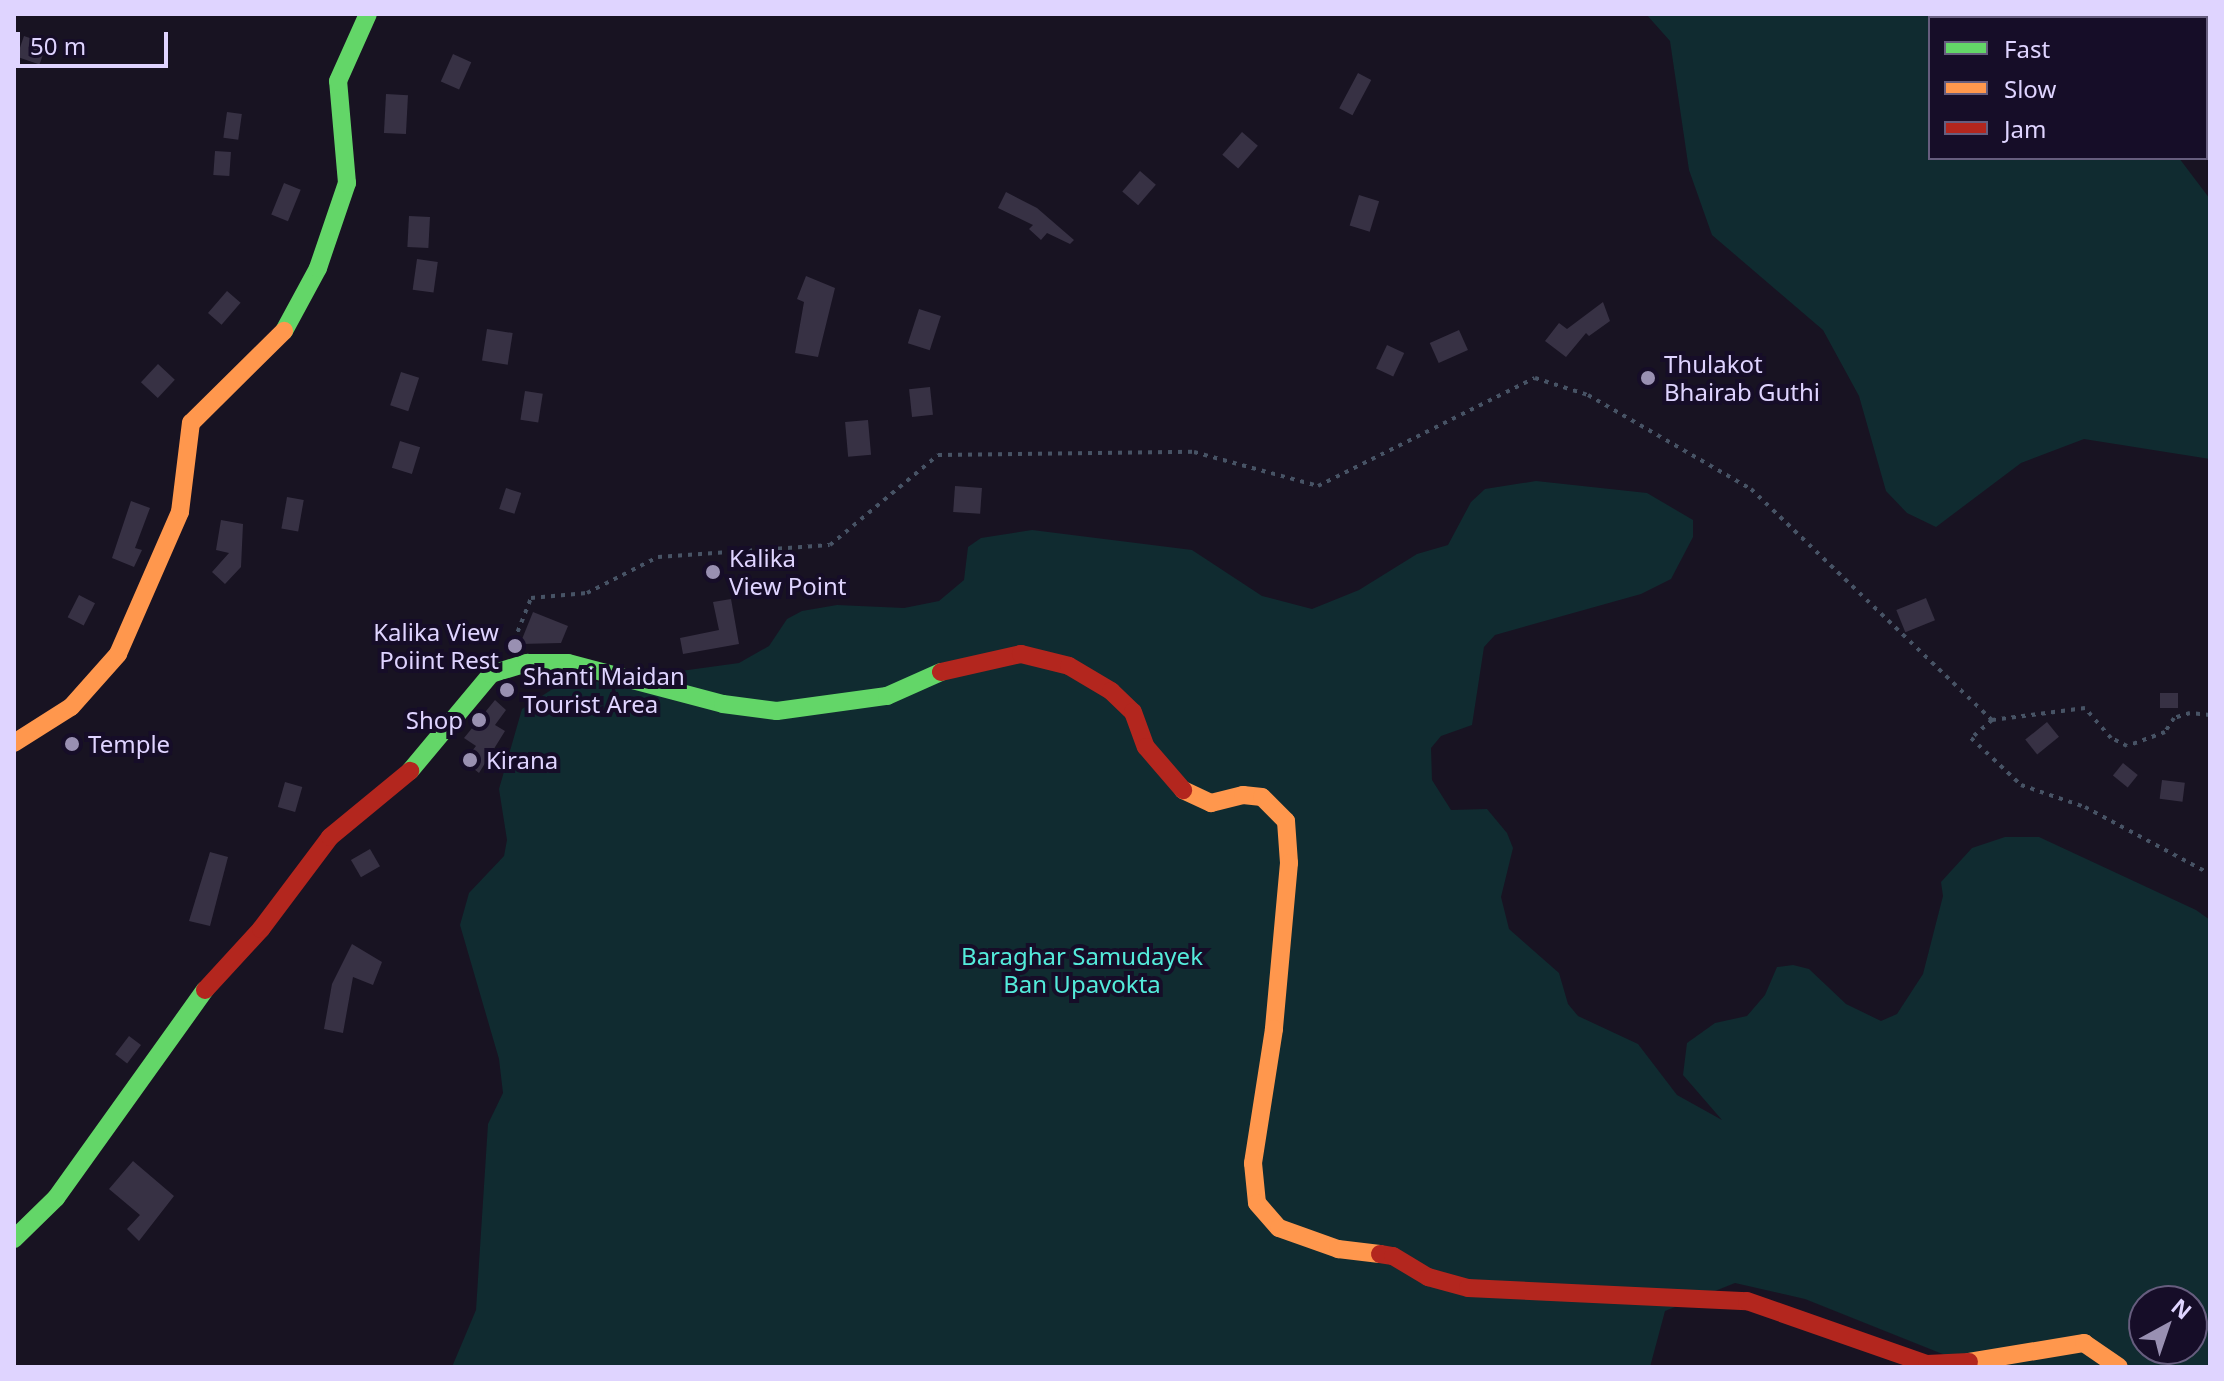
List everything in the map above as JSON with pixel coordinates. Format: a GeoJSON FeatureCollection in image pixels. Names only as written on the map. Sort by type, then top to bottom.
{"type":"FeatureCollection","features":[{"type":"Feature","properties":{"kind":"main road"},"geometry":{"type":"LineString","coordinates":[[14,743],[80,700],[118,654],[180,512],[185,439],[191,423],[290,325],[318,268],[347,183],[338,81],[368,14]]}},
{"type":"Feature","properties":{"kind":"main road"},"geometry":{"type":"LineString","coordinates":[[14,1239],[56,1198],[216,975],[261,929],[330,837],[411,770],[482,684],[503,669],[527,663],[587,665],[659,689],[777,711],[887,696],[987,656],[1021,654],[1069,666],[1111,691],[1133,712],[1146,747],[1188,796],[1211,803],[1243,795],[1262,797],[1286,821],[1289,863],[1274,1029],[1253,1163],[1257,1203],[1279,1228],[1338,1249],[1393,1256],[1428,1277],[1468,1288],[1747,1301],[1927,1364],[1983,1361],[2084,1343],[2119,1367]]}},
{"type":"Feature","properties":{"kind":"path"},"geometry":{"type":"LineString","coordinates":[[503,669],[531,598],[587,593],[658,557],[830,545],[938,455],[1194,452],[1318,486],[1535,378],[1588,395],[1751,489],[1992,720]]}},
{"type":"Feature","properties":{"kind":"path"},"geometry":{"type":"LineString","coordinates":[[2210,715],[2190,713],[2174,718],[2165,732],[2127,746],[2111,738],[2085,708],[1992,720],[1971,738],[2021,785],[2085,807],[2210,874]]}},
{"type":"Feature","properties":{"kind":"green space"},"geometry":{"type":"Polygon","coordinates":[[[1646,14],[2080,14],[2082,16],[1928,16],[1928,160],[2181,160],[2210,199],[2210,459],[2084,439],[2021,463],[1936,527],[1907,513],[1886,491],[1859,396],[1823,330],[1712,235],[1689,170],[1670,41],[1646,14]]]}},
{"type":"Feature","properties":{"kind":"green space","name":"Baraghar Samudayek Ban Upavokta"},"geometry":{"type":"Polygon","coordinates":[[[1536,481],[1647,493],[1693,520],[1693,537],[1671,579],[1641,594],[1495,635],[1484,647],[1472,725],[1441,736],[1431,748],[1432,780],[1451,810],[1487,809],[1507,833],[1513,848],[1501,897],[1509,929],[1559,973],[1568,1004],[1578,1016],[1638,1044],[1677,1095],[1722,1120],[1683,1075],[1687,1043],[1715,1023],[1747,1016],[1765,995],[1777,967],[1793,965],[1809,969],[1846,1004],[1881,1021],[1897,1014],[1923,974],[1943,896],[1941,882],[1972,848],[2005,837],[2039,837],[2196,910],[2210,920],[2210,1367],[1975,1367],[1805,1299],[1735,1283],[1665,1311],[1650,1367],[452,1367],[476,1310],[488,1124],[503,1093],[499,1059],[460,925],[469,893],[504,856],[507,840],[499,789],[522,709],[551,690],[583,680],[601,682],[739,663],[769,646],[787,619],[802,611],[837,605],[904,608],[939,601],[964,580],[968,547],[981,538],[1032,530],[1192,550],[1262,596],[1312,609],[1359,590],[1417,554],[1448,545],[1471,502],[1485,489],[1536,481]]]}},
{"type":"Feature","properties":{"kind":"building"},"geometry":{"type":"Polygon","coordinates":[[[24,36],[47,44],[40,65],[17,57],[24,36]]]}},
{"type":"Feature","properties":{"kind":"building"},"geometry":{"type":"Polygon","coordinates":[[[453,54],[471,62],[459,90],[441,81],[453,54]]]}},
{"type":"Feature","properties":{"kind":"building"},"geometry":{"type":"Polygon","coordinates":[[[1358,73],[1371,80],[1352,115],[1339,108],[1358,73]]]}},
{"type":"Feature","properties":{"kind":"building"},"geometry":{"type":"Polygon","coordinates":[[[386,94],[408,95],[406,134],[384,133],[386,94]]]}},
{"type":"Feature","properties":{"kind":"building"},"geometry":{"type":"Polygon","coordinates":[[[227,112],[242,114],[238,140],[223,138],[227,112]]]}},
{"type":"Feature","properties":{"kind":"building"},"geometry":{"type":"Polygon","coordinates":[[[1242,132],[1258,146],[1238,168],[1222,155],[1242,132]]]}},
{"type":"Feature","properties":{"kind":"building"},"geometry":{"type":"Polygon","coordinates":[[[215,151],[231,152],[229,176],[213,175],[215,151]]]}},
{"type":"Feature","properties":{"kind":"building"},"geometry":{"type":"Polygon","coordinates":[[[1140,171],[1156,185],[1138,205],[1122,191],[1140,171]]]}},
{"type":"Feature","properties":{"kind":"building"},"geometry":{"type":"Polygon","coordinates":[[[284,183],[301,190],[288,221],[271,215],[284,183]]]}},
{"type":"Feature","properties":{"kind":"building"},"geometry":{"type":"Polygon","coordinates":[[[1006,192],[1037,208],[1074,240],[1070,244],[1047,233],[1041,240],[1029,229],[1033,225],[998,208],[1006,192]]]}},
{"type":"Feature","properties":{"kind":"building"},"geometry":{"type":"Polygon","coordinates":[[[1359,195],[1379,201],[1370,232],[1350,226],[1359,195]]]}},
{"type":"Feature","properties":{"kind":"building"},"geometry":{"type":"Polygon","coordinates":[[[409,216],[430,217],[428,248],[407,247],[409,216]]]}},
{"type":"Feature","properties":{"kind":"building"},"geometry":{"type":"Polygon","coordinates":[[[417,259],[438,262],[433,293],[413,290],[417,259]]]}},
{"type":"Feature","properties":{"kind":"building"},"geometry":{"type":"Polygon","coordinates":[[[806,276],[835,288],[818,357],[795,353],[804,302],[797,299],[806,276]]]}},
{"type":"Feature","properties":{"kind":"building"},"geometry":{"type":"Polygon","coordinates":[[[227,291],[241,303],[222,325],[208,313],[227,291]]]}},
{"type":"Feature","properties":{"kind":"building"},"geometry":{"type":"Polygon","coordinates":[[[1603,302],[1610,321],[1589,336],[1586,333],[1566,357],[1545,341],[1559,323],[1567,329],[1603,302]]]}},
{"type":"Feature","properties":{"kind":"building"},"geometry":{"type":"Polygon","coordinates":[[[919,309],[941,316],[930,350],[908,343],[919,309]]]}},
{"type":"Feature","properties":{"kind":"building"},"geometry":{"type":"Polygon","coordinates":[[[487,329],[513,333],[508,365],[482,361],[487,329]]]}},
{"type":"Feature","properties":{"kind":"building"},"geometry":{"type":"Polygon","coordinates":[[[1459,330],[1468,350],[1439,363],[1430,343],[1459,330]]]}},
{"type":"Feature","properties":{"kind":"building"},"geometry":{"type":"Polygon","coordinates":[[[1387,345],[1404,353],[1393,377],[1376,369],[1387,345]]]}},
{"type":"Feature","properties":{"kind":"building"},"geometry":{"type":"Polygon","coordinates":[[[158,364],[175,380],[158,398],[141,382],[158,364]]]}},
{"type":"Feature","properties":{"kind":"building"},"geometry":{"type":"Polygon","coordinates":[[[401,372],[419,378],[408,411],[390,405],[401,372]]]}},
{"type":"Feature","properties":{"kind":"building"},"geometry":{"type":"Polygon","coordinates":[[[930,387],[933,415],[912,417],[909,389],[930,387]]]}},
{"type":"Feature","properties":{"kind":"building"},"geometry":{"type":"Polygon","coordinates":[[[525,391],[543,394],[538,422],[520,420],[525,391]]]}},
{"type":"Feature","properties":{"kind":"building"},"geometry":{"type":"Polygon","coordinates":[[[868,420],[871,455],[848,457],[845,422],[868,420]]]}},
{"type":"Feature","properties":{"kind":"building"},"geometry":{"type":"Polygon","coordinates":[[[400,441],[420,447],[412,474],[392,468],[400,441]]]}},
{"type":"Feature","properties":{"kind":"building"},"geometry":{"type":"Polygon","coordinates":[[[955,486],[982,488],[980,514],[953,512],[955,486]]]}},
{"type":"Feature","properties":{"kind":"building"},"geometry":{"type":"Polygon","coordinates":[[[506,488],[521,493],[514,514],[499,509],[506,488]]]}},
{"type":"Feature","properties":{"kind":"building"},"geometry":{"type":"Polygon","coordinates":[[[287,497],[304,500],[298,531],[281,529],[287,497]]]}},
{"type":"Feature","properties":{"kind":"building"},"geometry":{"type":"Polygon","coordinates":[[[131,501],[150,508],[135,548],[142,550],[134,567],[112,558],[131,501]]]}},
{"type":"Feature","properties":{"kind":"building"},"geometry":{"type":"Polygon","coordinates":[[[221,520],[243,524],[241,567],[225,584],[212,572],[229,553],[216,550],[221,520]]]}},
{"type":"Feature","properties":{"kind":"building"},"geometry":{"type":"Polygon","coordinates":[[[79,595],[95,603],[84,625],[68,617],[79,595]]]}},
{"type":"Feature","properties":{"kind":"building"},"geometry":{"type":"Polygon","coordinates":[[[1926,598],[1935,620],[1905,632],[1896,610],[1926,598]]]}},
{"type":"Feature","properties":{"kind":"building"},"geometry":{"type":"Polygon","coordinates":[[[731,599],[739,644],[683,654],[680,638],[719,630],[713,602],[731,599]]]}},
{"type":"Feature","properties":{"kind":"building"},"geometry":{"type":"Polygon","coordinates":[[[533,612],[568,626],[561,643],[520,644],[533,612]]]}},
{"type":"Feature","properties":{"kind":"building"},"geometry":{"type":"Polygon","coordinates":[[[2160,693],[2178,693],[2178,708],[2160,708],[2160,693]]]}},
{"type":"Feature","properties":{"kind":"building"},"geometry":{"type":"Polygon","coordinates":[[[495,700],[506,710],[495,725],[505,731],[479,773],[464,761],[476,746],[464,738],[495,700]]]}},
{"type":"Feature","properties":{"kind":"building"},"geometry":{"type":"Polygon","coordinates":[[[2047,722],[2059,737],[2037,754],[2025,740],[2047,722]]]}},
{"type":"Feature","properties":{"kind":"building"},"geometry":{"type":"Polygon","coordinates":[[[2123,763],[2138,775],[2128,787],[2113,775],[2123,763]]]}},
{"type":"Feature","properties":{"kind":"building"},"geometry":{"type":"Polygon","coordinates":[[[2162,780],[2185,783],[2183,802],[2160,799],[2162,780]]]}},
{"type":"Feature","properties":{"kind":"building"},"geometry":{"type":"Polygon","coordinates":[[[285,782],[302,787],[295,812],[278,807],[285,782]]]}},
{"type":"Feature","properties":{"kind":"building"},"geometry":{"type":"Polygon","coordinates":[[[370,849],[380,866],[361,877],[351,860],[370,849]]]}},
{"type":"Feature","properties":{"kind":"building"},"geometry":{"type":"Polygon","coordinates":[[[210,852],[228,857],[210,926],[189,921],[210,852]]]}},
{"type":"Feature","properties":{"kind":"building"},"geometry":{"type":"Polygon","coordinates":[[[352,944],[382,962],[373,985],[353,977],[343,1033],[324,1029],[332,984],[352,944]]]}},
{"type":"Feature","properties":{"kind":"building"},"geometry":{"type":"Polygon","coordinates":[[[129,1036],[141,1045],[127,1063],[115,1054],[129,1036]]]}},
{"type":"Feature","properties":{"kind":"building"},"geometry":{"type":"Polygon","coordinates":[[[133,1161],[174,1196],[139,1241],[127,1229],[140,1215],[109,1189],[133,1161]]]}},
{"type":"Feature","properties":{"kind":"traffic: fast"},"geometry":{"type":"LineString","coordinates":[[284,331],[318,268],[347,183],[338,81],[368,14]]}},
{"type":"Feature","properties":{"kind":"traffic: fast"},"geometry":{"type":"LineString","coordinates":[[410,771],[491,674],[527,663],[568,663],[723,704],[777,711],[887,696],[941,672]]}},
{"type":"Feature","properties":{"kind":"traffic: fast"},"geometry":{"type":"LineString","coordinates":[[14,1239],[56,1198],[205,990]]}},
{"type":"Feature","properties":{"kind":"traffic: slow"},"geometry":{"type":"LineString","coordinates":[[14,743],[71,707],[118,654],[180,512],[191,423],[284,331]]}},
{"type":"Feature","properties":{"kind":"traffic: slow"},"geometry":{"type":"LineString","coordinates":[[1183,790],[1211,803],[1243,795],[1262,797],[1286,821],[1289,863],[1274,1029],[1253,1163],[1257,1203],[1279,1228],[1338,1249],[1380,1254]]}},
{"type":"Feature","properties":{"kind":"traffic: slow"},"geometry":{"type":"LineString","coordinates":[[1969,1362],[2084,1343],[2119,1367]]}},
{"type":"Feature","properties":{"kind":"traffic: jam"},"geometry":{"type":"LineString","coordinates":[[941,672],[1021,654],[1069,666],[1111,691],[1133,712],[1146,747],[1183,790]]}},
{"type":"Feature","properties":{"kind":"traffic: jam"},"geometry":{"type":"LineString","coordinates":[[205,990],[261,929],[330,837],[410,771]]}},
{"type":"Feature","properties":{"kind":"traffic: jam"},"geometry":{"type":"LineString","coordinates":[[1380,1254],[1393,1256],[1428,1277],[1468,1288],[1747,1301],[1927,1364],[1969,1362]]}},
{"type":"Feature","properties":{"kind":"place","name":"Thulakot Bhairab Guthi"},"geometry":{"type":"Point","coordinates":[1648,378]}},
{"type":"Feature","properties":{"kind":"place","name":"Kalika View Point"},"geometry":{"type":"Point","coordinates":[713,572]}},
{"type":"Feature","properties":{"kind":"place","name":"Kalika View Poiint Rest"},"geometry":{"type":"Point","coordinates":[515,646]}},
{"type":"Feature","properties":{"kind":"place","name":"Shanti Maidan Tourist Area"},"geometry":{"type":"Point","coordinates":[507,690]}},
{"type":"Feature","properties":{"kind":"place","name":"Shop"},"geometry":{"type":"Point","coordinates":[479,720]}},
{"type":"Feature","properties":{"kind":"place","name":"Temple"},"geometry":{"type":"Point","coordinates":[72,744]}},
{"type":"Feature","properties":{"kind":"place","name":"Kirana"},"geometry":{"type":"Point","coordinates":[470,760]}}]}
